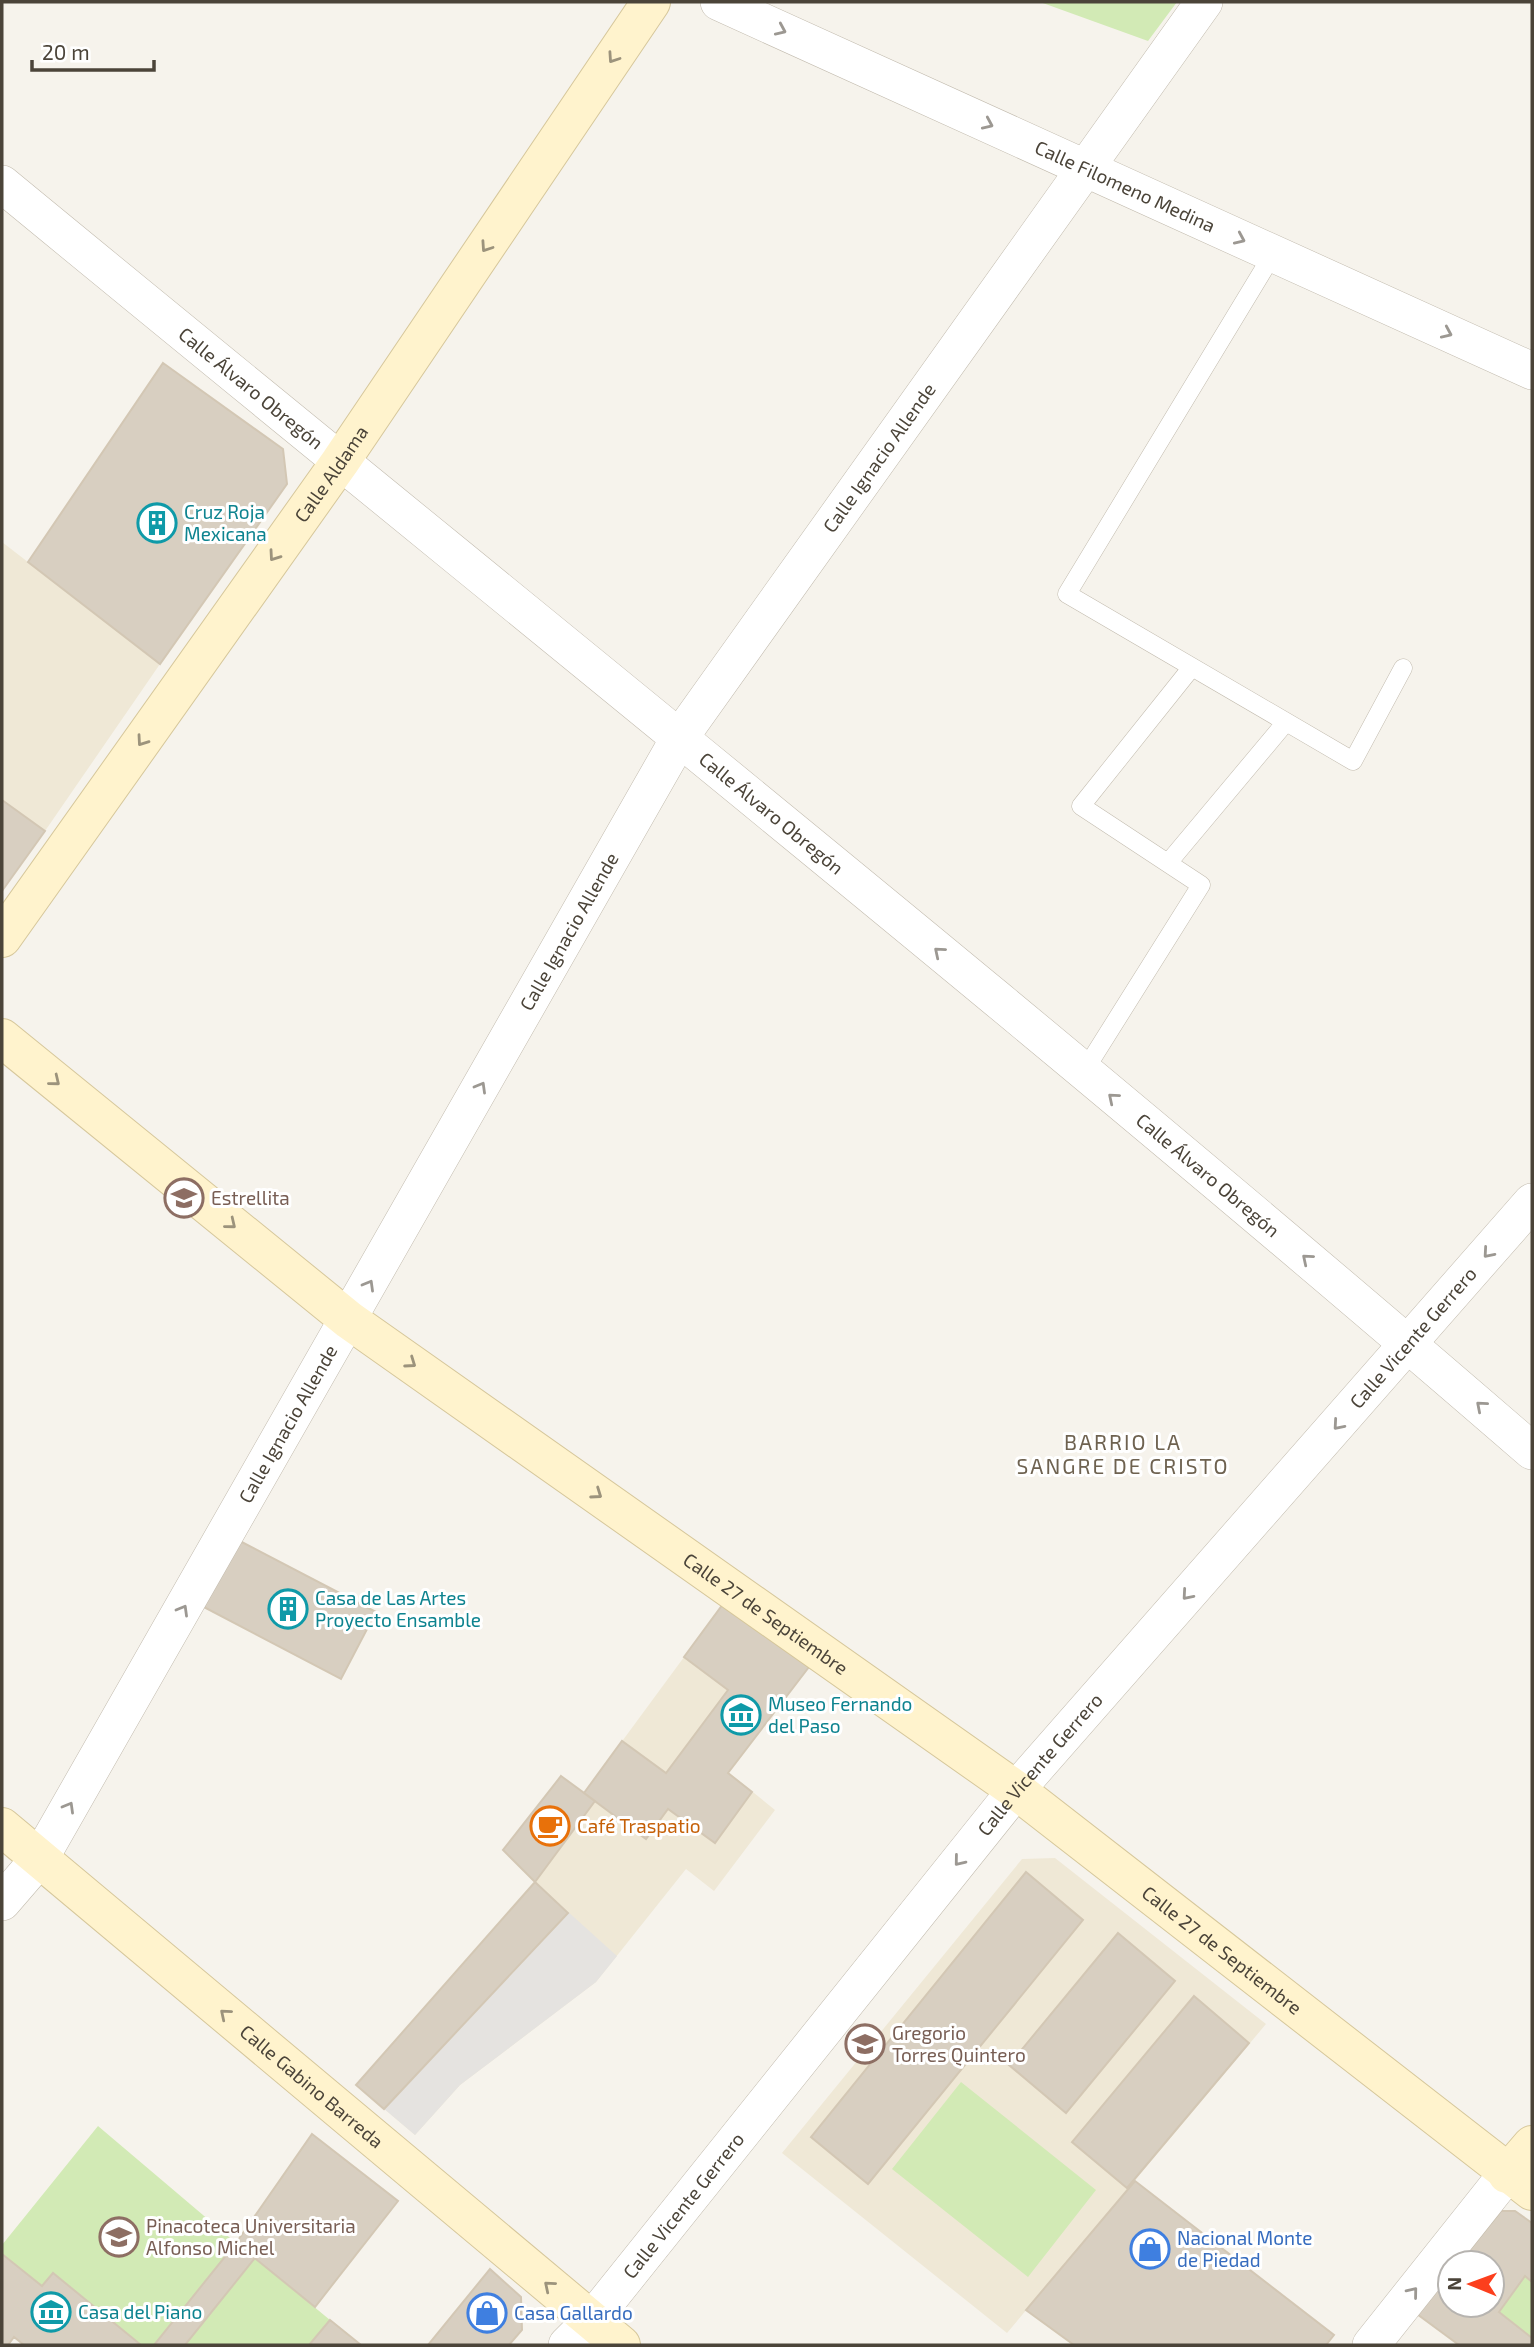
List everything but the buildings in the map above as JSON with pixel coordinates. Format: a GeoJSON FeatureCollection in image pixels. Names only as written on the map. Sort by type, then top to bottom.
{"type":"FeatureCollection","features":[{"type":"Feature","properties":{"kind":"street","name":"Calle Aldama"},"geometry":{"type":"LineString","coordinates":[[2,938],[340,462],[651,2]]}},
{"type":"Feature","properties":{"kind":"street","name":"Calle Filomeno Medina"},"geometry":{"type":"LineString","coordinates":[[719,2],[1532,371]]}},
{"type":"Feature","properties":{"kind":"street","name":"Calle Ignacio Allende"},"geometry":{"type":"LineString","coordinates":[[2,1902],[40,1858],[680,737],[1204,2]]}},
{"type":"Feature","properties":{"kind":"street","name":"Calle Álvaro Obregón"},"geometry":{"type":"LineString","coordinates":[[2,184],[680,737],[1409,1344],[1532,1451]]}},
{"type":"Feature","properties":{"kind":"street","name":"Calle 27 de Septiembre"},"geometry":{"type":"LineString","coordinates":[[2,1038],[349,1320],[1016,1790],[1524,2177]]}},
{"type":"Feature","properties":{"kind":"street","name":"Calle Vicente Gerrero"},"geometry":{"type":"LineString","coordinates":[[579,2333],[1016,1790],[1532,1202]]}},
{"type":"Feature","properties":{"kind":"street","name":"Calle Gabino Barreda"},"geometry":{"type":"LineString","coordinates":[[2,1827],[579,2333],[621,2345]]}},
{"type":"Feature","properties":{"kind":"street"},"geometry":{"type":"LineString","coordinates":[[1371,2345],[1524,2177],[1532,2145]]}},
{"type":"Feature","properties":{"kind":"lane"},"geometry":{"type":"LineString","coordinates":[[1273,254],[1067,594],[1353,761],[1403,668]]}},
{"type":"Feature","properties":{"kind":"lane"},"geometry":{"type":"LineString","coordinates":[[1083,1073],[1201,885],[1081,806],[1192,667]]}},
{"type":"Feature","properties":{"kind":"lane"},"geometry":{"type":"LineString","coordinates":[[1168,863],[1286,722]]}},
{"type":"Feature","properties":{"kind":"shaded area"},"geometry":{"type":"Polygon","coordinates":[[[2,542],[160,664],[45,831],[2,800],[2,542]]]}},
{"type":"Feature","properties":{"kind":"shaded area"},"geometry":{"type":"Polygon","coordinates":[[[726,1600],[812,1663],[728,1772],[775,1810],[714,1891],[686,1869],[596,1982],[460,2085],[415,2135],[356,2085],[535,1883],[503,1850],[561,1776],[584,1793],[726,1600]]]}},
{"type":"Feature","properties":{"kind":"shaded area"},"geometry":{"type":"Polygon","coordinates":[[[1055,1858],[1266,2024],[1007,2333],[782,2153],[1022,1859],[1055,1858]]]}},
{"type":"Feature","properties":{"kind":"shaded area"},"geometry":{"type":"Polygon","coordinates":[[[535,1882],[617,1956],[596,1982],[460,2085],[415,2135],[356,2085],[535,1882]]]}},
{"type":"Feature","properties":{"kind":"green space"},"geometry":{"type":"Polygon","coordinates":[[[1040,2],[1177,2],[1148,41],[1040,2]]]}},
{"type":"Feature","properties":{"kind":"green space"},"geometry":{"type":"Polygon","coordinates":[[[961,2082],[1096,2190],[1028,2277],[892,2169],[961,2082]]]}},
{"type":"Feature","properties":{"kind":"green space"},"geometry":{"type":"Polygon","coordinates":[[[98,2126],[236,2243],[154,2345],[141,2345],[53,2273],[42,2286],[2,2254],[2,2245],[98,2126]]]}},
{"type":"Feature","properties":{"kind":"green space"},"geometry":{"type":"Polygon","coordinates":[[[255,2258],[330,2320],[309,2345],[185,2345],[255,2258]]]}},
{"type":"Feature","properties":{"kind":"green space"},"geometry":{"type":"Polygon","coordinates":[[[1525,2276],[1532,2282],[1532,2338],[1506,2318],[1506,2302],[1525,2276]]]}},
{"type":"Feature","properties":{"kind":"place","name":"Cruz Roja Mexicana"},"geometry":{"type":"Point","coordinates":[157,523]}},
{"type":"Feature","properties":{"kind":"place","name":"Estrellita"},"geometry":{"type":"Point","coordinates":[184,1198]}},
{"type":"Feature","properties":{"kind":"place","name":"Casa de Las Artes Proyecto Ensamble"},"geometry":{"type":"Point","coordinates":[288,1609]}},
{"type":"Feature","properties":{"kind":"place","name":"Museo Fernando del Paso"},"geometry":{"type":"Point","coordinates":[741,1715]}},
{"type":"Feature","properties":{"kind":"place","name":"Café Traspatio"},"geometry":{"type":"Point","coordinates":[550,1826]}},
{"type":"Feature","properties":{"kind":"place","name":"Gregorio Torres Quintero"},"geometry":{"type":"Point","coordinates":[865,2044]}},
{"type":"Feature","properties":{"kind":"place","name":"Pinacoteca Universitaria Alfonso Michel"},"geometry":{"type":"Point","coordinates":[119,2237]}},
{"type":"Feature","properties":{"kind":"place","name":"Nacional Monte de Piedad"},"geometry":{"type":"Point","coordinates":[1150,2249]}},
{"type":"Feature","properties":{"kind":"place","name":"Casa del Piano"},"geometry":{"type":"Point","coordinates":[51,2312]}},
{"type":"Feature","properties":{"kind":"place","name":"Casa Gallardo"},"geometry":{"type":"Point","coordinates":[487,2313]}},
{"type":"Feature","properties":{"kind":"district","name":"BARRIO LA SANGRE DE CRISTO"},"geometry":{"type":"Point","coordinates":[1123,1455]}}]}
